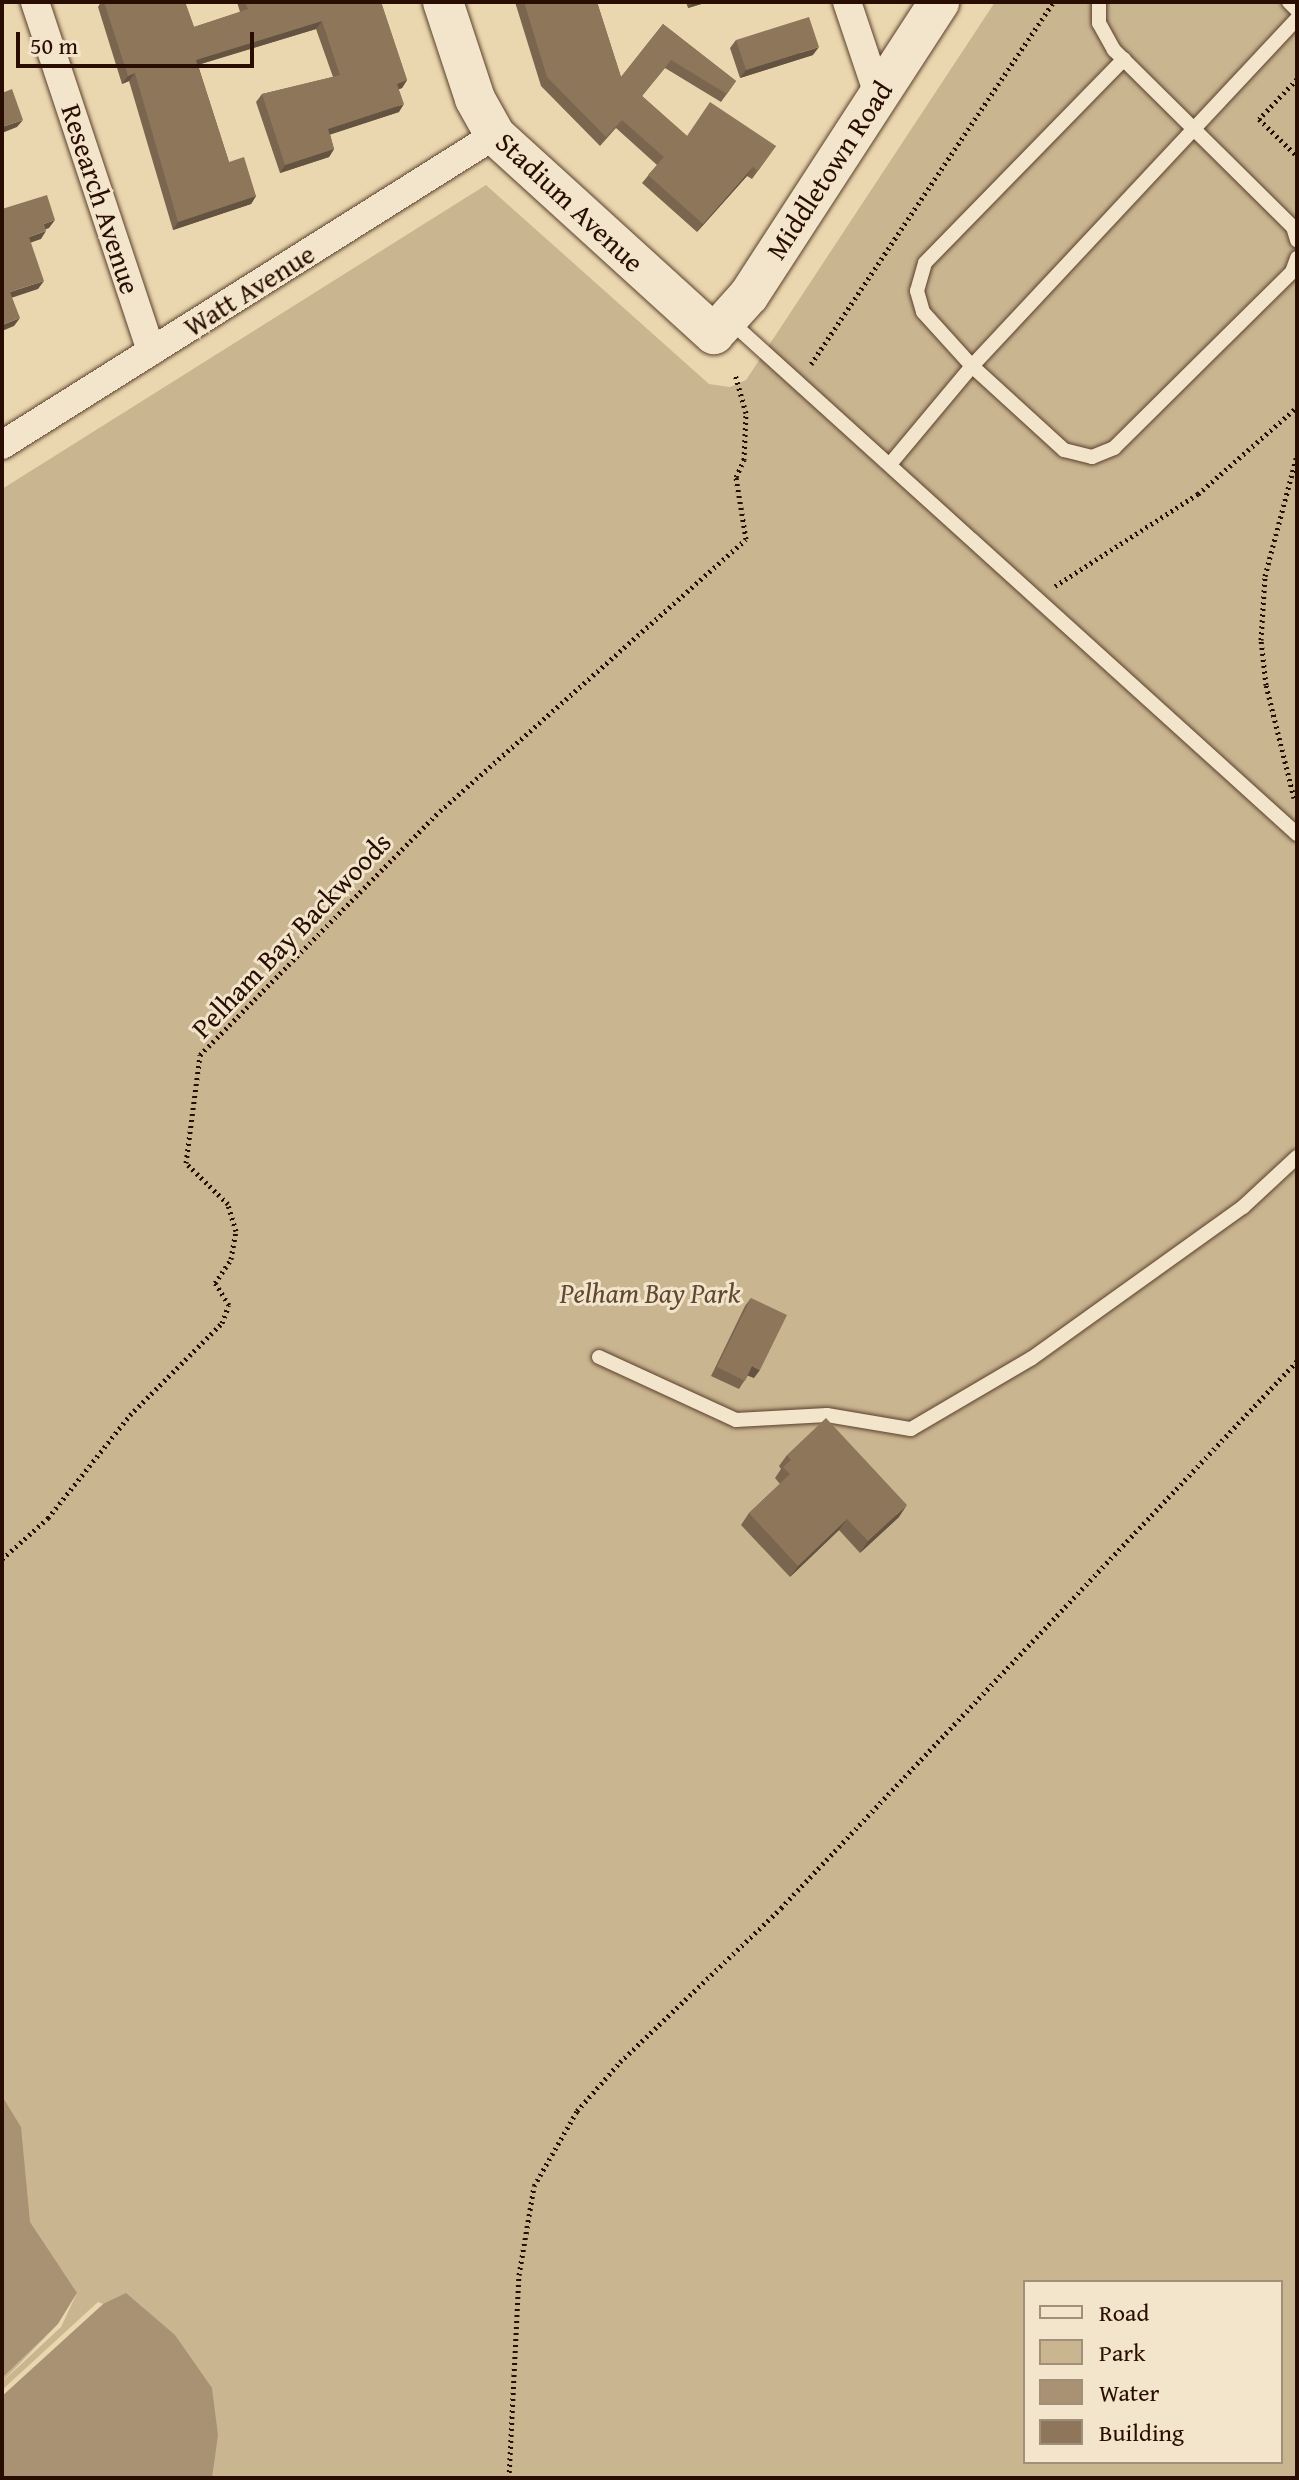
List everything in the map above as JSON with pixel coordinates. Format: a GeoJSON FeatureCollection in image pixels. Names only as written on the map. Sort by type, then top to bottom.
{"type":"FeatureCollection","features":[{"type":"Feature","properties":{"kind":"street","name":"Research Avenue"},"geometry":{"type":"LineString","coordinates":[[35,2],[151,351]]}},
{"type":"Feature","properties":{"kind":"street","name":"Stadium Avenue"},"geometry":{"type":"LineString","coordinates":[[443,2],[475,99],[495,135],[722,327]]}},
{"type":"Feature","properties":{"kind":"street"},"geometry":{"type":"LineString","coordinates":[[847,2],[878,94]]}},
{"type":"Feature","properties":{"kind":"street","name":"Middletown Road"},"geometry":{"type":"LineString","coordinates":[[722,327],[939,2]]}},
{"type":"Feature","properties":{"kind":"street","name":"Watt Avenue"},"geometry":{"type":"LineString","coordinates":[[2,445],[495,135]]}},
{"type":"Feature","properties":{"kind":"lane"},"geometry":{"type":"LineString","coordinates":[[1099,2],[1099,23],[1124,59],[1293,227],[1297,240]]}},
{"type":"Feature","properties":{"kind":"lane"},"geometry":{"type":"LineString","coordinates":[[1289,2],[1297,10]]}},
{"type":"Feature","properties":{"kind":"lane"},"geometry":{"type":"LineString","coordinates":[[891,463],[972,366],[1297,19]]}},
{"type":"Feature","properties":{"kind":"lane"},"geometry":{"type":"LineString","coordinates":[[1124,59],[925,263],[917,291],[923,312],[972,366],[1064,450],[1092,457],[1114,448],[1292,272],[1297,258]]}},
{"type":"Feature","properties":{"kind":"lane"},"geometry":{"type":"LineString","coordinates":[[722,327],[799,382],[891,463],[1297,834]]}},
{"type":"Feature","properties":{"kind":"lane"},"geometry":{"type":"LineString","coordinates":[[599,1357],[736,1420],[827,1415],[911,1429],[1044,1349],[1243,1207],[1297,1157]]}},
{"type":"Feature","properties":{"kind":"path"},"geometry":{"type":"LineString","coordinates":[[799,382],[1053,2]]}},
{"type":"Feature","properties":{"kind":"path"},"geometry":{"type":"LineString","coordinates":[[1297,79],[1259,119],[1297,156]]}},
{"type":"Feature","properties":{"kind":"path","name":"Pelham Bay Backwoods"},"geometry":{"type":"LineString","coordinates":[[2,1559],[48,1518],[130,1415],[222,1323],[229,1305],[215,1283],[231,1259],[236,1231],[228,1204],[186,1163],[200,1055],[440,811],[746,539],[736,477],[744,460],[746,413],[735,374]]}},
{"type":"Feature","properties":{"kind":"path"},"geometry":{"type":"LineString","coordinates":[[1037,596],[1198,494],[1297,407]]}},
{"type":"Feature","properties":{"kind":"path"},"geometry":{"type":"LineString","coordinates":[[1297,455],[1265,576],[1261,640],[1276,731],[1297,807]]}},
{"type":"Feature","properties":{"kind":"path"},"geometry":{"type":"LineString","coordinates":[[509,2478],[519,2275],[534,2186],[577,2111],[620,2062],[781,1908],[1297,1361]]}},
{"type":"Feature","properties":{"kind":"green space","name":"Pelham Bay Park"},"geometry":{"type":"Polygon","coordinates":[[[995,2],[1297,2],[1297,2478],[88,2478],[6,2393],[2,2396],[2,489],[486,185],[709,384],[730,387],[746,380],[995,2]]]}},
{"type":"Feature","properties":{"kind":"water"},"geometry":{"type":"Polygon","coordinates":[[[2,2096],[21,2127],[30,2222],[77,2293],[58,2324],[2,2378],[2,2096]]]}},
{"type":"Feature","properties":{"kind":"water"},"geometry":{"type":"Polygon","coordinates":[[[126,2293],[175,2335],[212,2388],[218,2435],[212,2478],[2,2478],[2,2396],[103,2304],[126,2293]]]}},
{"type":"Feature","properties":{"kind":"pier"},"geometry":{"type":"Polygon","coordinates":[[[77,2293],[61,2327],[2,2382],[58,2324],[77,2293]]]}},
{"type":"Feature","properties":{"kind":"pier"},"geometry":{"type":"Polygon","coordinates":[[[98,2302],[103,2304],[2,2396],[2,2390],[98,2302]]]}},
{"type":"Feature","properties":{"kind":"building"},"geometry":{"type":"Polygon","coordinates":[[[104,2],[185,2],[194,27],[248,9],[245,2],[381,2],[407,80],[397,84],[404,104],[328,129],[334,149],[285,165],[262,94],[340,75],[322,21],[196,60],[229,162],[244,157],[256,196],[178,222],[135,73],[128,76],[104,2]]]}},
{"type":"Feature","properties":{"kind":"building"},"geometry":{"type":"Polygon","coordinates":[[[524,2],[597,2],[621,77],[663,24],[736,81],[727,94],[671,60],[642,96],[687,136],[710,102],[776,146],[758,171],[753,167],[703,224],[648,175],[664,157],[622,120],[606,137],[547,77],[524,2]]]}},
{"type":"Feature","properties":{"kind":"building"},"geometry":{"type":"Polygon","coordinates":[[[809,17],[819,47],[746,70],[736,40],[809,17]]]}},
{"type":"Feature","properties":{"kind":"building"},"geometry":{"type":"Polygon","coordinates":[[[12,89],[23,120],[2,127],[2,93],[12,89]]]}},
{"type":"Feature","properties":{"kind":"building"},"geometry":{"type":"Polygon","coordinates":[[[47,195],[55,220],[44,224],[46,231],[29,237],[44,281],[10,292],[20,318],[2,325],[2,209],[47,195]]]}},
{"type":"Feature","properties":{"kind":"building"},"geometry":{"type":"Polygon","coordinates":[[[751,1298],[787,1315],[760,1370],[752,1366],[745,1381],[717,1367],[751,1298]]]}},
{"type":"Feature","properties":{"kind":"building"},"geometry":{"type":"Polygon","coordinates":[[[826,1418],[907,1505],[868,1541],[847,1519],[798,1566],[749,1513],[790,1474],[783,1467],[791,1460],[787,1455],[826,1418]]]}}]}
